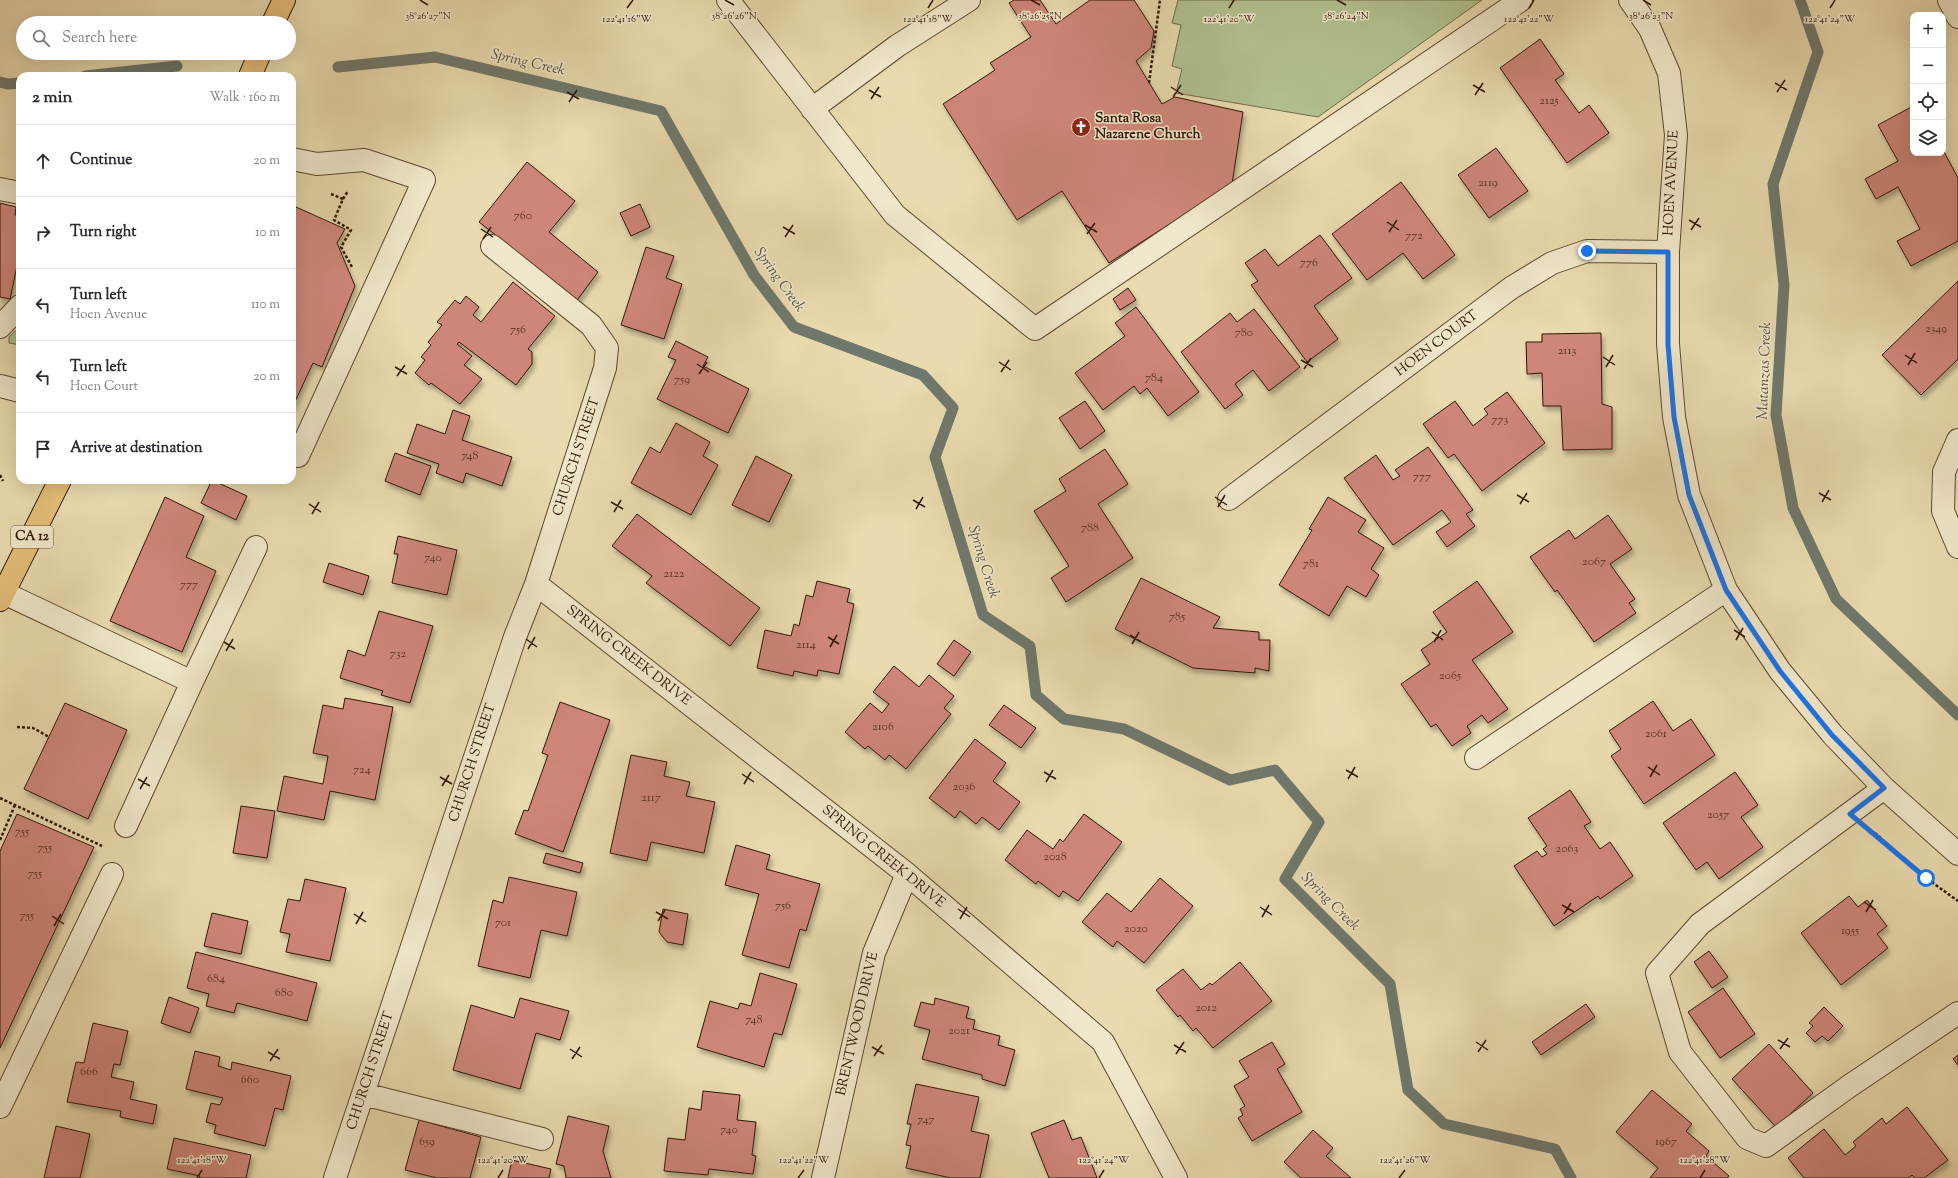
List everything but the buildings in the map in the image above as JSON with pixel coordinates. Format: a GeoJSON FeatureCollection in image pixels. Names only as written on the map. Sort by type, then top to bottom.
{"type":"FeatureCollection","features":[{"type":"Feature","properties":{"kind":"main road"},"geometry":{"type":"LineString","coordinates":[[276,16],[284,0]]}},
{"type":"Feature","properties":{"kind":"main road"},"geometry":{"type":"LineString","coordinates":[[252,72],[257,60]]}},
{"type":"Feature","properties":{"kind":"main road","name":"CA 12"},"geometry":{"type":"LineString","coordinates":[[2,597],[58,484]]}},
{"type":"Feature","properties":{"kind":"street"},"geometry":{"type":"LineString","coordinates":[[728,0],[895,215],[1035,329],[1521,0]]}},
{"type":"Feature","properties":{"kind":"street"},"geometry":{"type":"LineString","coordinates":[[812,109],[897,46],[969,0]]}},
{"type":"Feature","properties":{"kind":"street","name":"HOEN AVENUE"},"geometry":{"type":"LineString","coordinates":[[1630,0],[1650,29],[1669,73],[1676,135],[1668,252],[1668,344],[1674,417],[1689,495],[1726,590],[1780,671],[1832,735],[1884,788],[1958,854]]}},
{"type":"Feature","properties":{"kind":"street"},"geometry":{"type":"LineString","coordinates":[[1949,0],[1958,16]]}},
{"type":"Feature","properties":{"kind":"street"},"geometry":{"type":"LineString","coordinates":[[296,160],[318,164],[364,160],[424,180],[298,456],[296,455]]}},
{"type":"Feature","properties":{"kind":"street"},"geometry":{"type":"LineString","coordinates":[[0,189],[16,192]]}},
{"type":"Feature","properties":{"kind":"street","name":"CHURCH STREET"},"geometry":{"type":"LineString","coordinates":[[335,1178],[515,637],[536,584],[605,368],[607,348],[591,325],[492,246]]}},
{"type":"Feature","properties":{"kind":"street","name":"HOEN COURT"},"geometry":{"type":"LineString","coordinates":[[1229,499],[1511,288],[1552,263],[1587,251],[1668,252]]}},
{"type":"Feature","properties":{"kind":"street"},"geometry":{"type":"LineString","coordinates":[[0,327],[16,310]]}},
{"type":"Feature","properties":{"kind":"street"},"geometry":{"type":"LineString","coordinates":[[0,386],[16,390]]}},
{"type":"Feature","properties":{"kind":"street"},"geometry":{"type":"LineString","coordinates":[[1958,440],[1944,472],[1943,511],[1958,547]]}},
{"type":"Feature","properties":{"kind":"street"},"geometry":{"type":"LineString","coordinates":[[126,826],[256,547]]}},
{"type":"Feature","properties":{"kind":"street","name":"SPRING CREEK DRIVE"},"geometry":{"type":"LineString","coordinates":[[536,584],[907,874],[1103,1042],[1176,1178]]}},
{"type":"Feature","properties":{"kind":"street"},"geometry":{"type":"LineString","coordinates":[[1476,758],[1726,590]]}},
{"type":"Feature","properties":{"kind":"street"},"geometry":{"type":"LineString","coordinates":[[2,597],[192,682]]}},
{"type":"Feature","properties":{"kind":"street"},"geometry":{"type":"LineString","coordinates":[[1884,788],[1700,924],[1657,973],[1680,1052],[1747,1138],[1766,1146],[1958,1013]]}},
{"type":"Feature","properties":{"kind":"street"},"geometry":{"type":"LineString","coordinates":[[0,1107],[112,874]]}},
{"type":"Feature","properties":{"kind":"street","name":"BRENTWOOD DRIVE"},"geometry":{"type":"LineString","coordinates":[[823,1178],[874,953],[907,874]]}},
{"type":"Feature","properties":{"kind":"street"},"geometry":{"type":"LineString","coordinates":[[363,1094],[542,1139]]}},
{"type":"Feature","properties":{"kind":"path"},"geometry":{"type":"LineString","coordinates":[[1149,84],[1160,0]]}},
{"type":"Feature","properties":{"kind":"path"},"geometry":{"type":"LineString","coordinates":[[329,193],[344,199],[334,220],[352,230],[341,247],[354,270]]}},
{"type":"Feature","properties":{"kind":"path"},"geometry":{"type":"LineString","coordinates":[[0,475],[3,481]]}},
{"type":"Feature","properties":{"kind":"path"},"geometry":{"type":"LineString","coordinates":[[16,727],[33,728],[49,737]]}},
{"type":"Feature","properties":{"kind":"path"},"geometry":{"type":"LineString","coordinates":[[0,798],[102,846],[100,852]]}},
{"type":"Feature","properties":{"kind":"path"},"geometry":{"type":"LineString","coordinates":[[0,840],[15,805]]}},
{"type":"Feature","properties":{"kind":"path"},"geometry":{"type":"LineString","coordinates":[[1850,814],[1926,878],[1958,900]]}},
{"type":"Feature","properties":{"kind":"green space"},"geometry":{"type":"Polygon","coordinates":[[[1178,0],[1482,0],[1318,117],[1176,93],[1182,69],[1172,66],[1181,25],[1172,23],[1178,0]]]}},
{"type":"Feature","properties":{"kind":"green space"},"geometry":{"type":"Polygon","coordinates":[[[16,331],[16,344],[9,343],[9,337],[16,331]]]}},
{"type":"Feature","properties":{"kind":"waterway","name":"Matanzas Creek"},"geometry":{"type":"LineString","coordinates":[[1800,0],[1818,52],[1773,184],[1784,285],[1776,415],[1793,508],[1836,599],[1958,715]]}},
{"type":"Feature","properties":{"kind":"waterway","name":"Spring Creek"},"geometry":{"type":"LineString","coordinates":[[338,67],[435,57],[661,111],[754,275],[794,327],[923,375],[953,408],[935,457],[983,615],[1030,646],[1036,695],[1064,719],[1124,729],[1230,780],[1275,770],[1319,822],[1285,879],[1390,984],[1408,1090],[1444,1124],[1555,1149],[1571,1178]]}},
{"type":"Feature","properties":{"kind":"waterway","name":"Spring Creek"},"geometry":{"type":"LineString","coordinates":[[122,72],[177,66]]}},
{"type":"Feature","properties":{"kind":"waterway","name":"Spring Creek"},"geometry":{"type":"LineString","coordinates":[[0,82],[8,84],[16,83]]}},
{"type":"Feature","properties":{"kind":"place","name":"Santa Rosa Nazarene Church"},"geometry":{"type":"Point","coordinates":[1081,127]}},
{"type":"Feature","properties":{"kind":"route"},"geometry":{"type":"LineString","coordinates":[[1587,251],[1668,252],[1668,344],[1674,417],[1689,495],[1726,590],[1780,671],[1832,735],[1884,788],[1850,814],[1877,835],[1926,878]]}}]}
